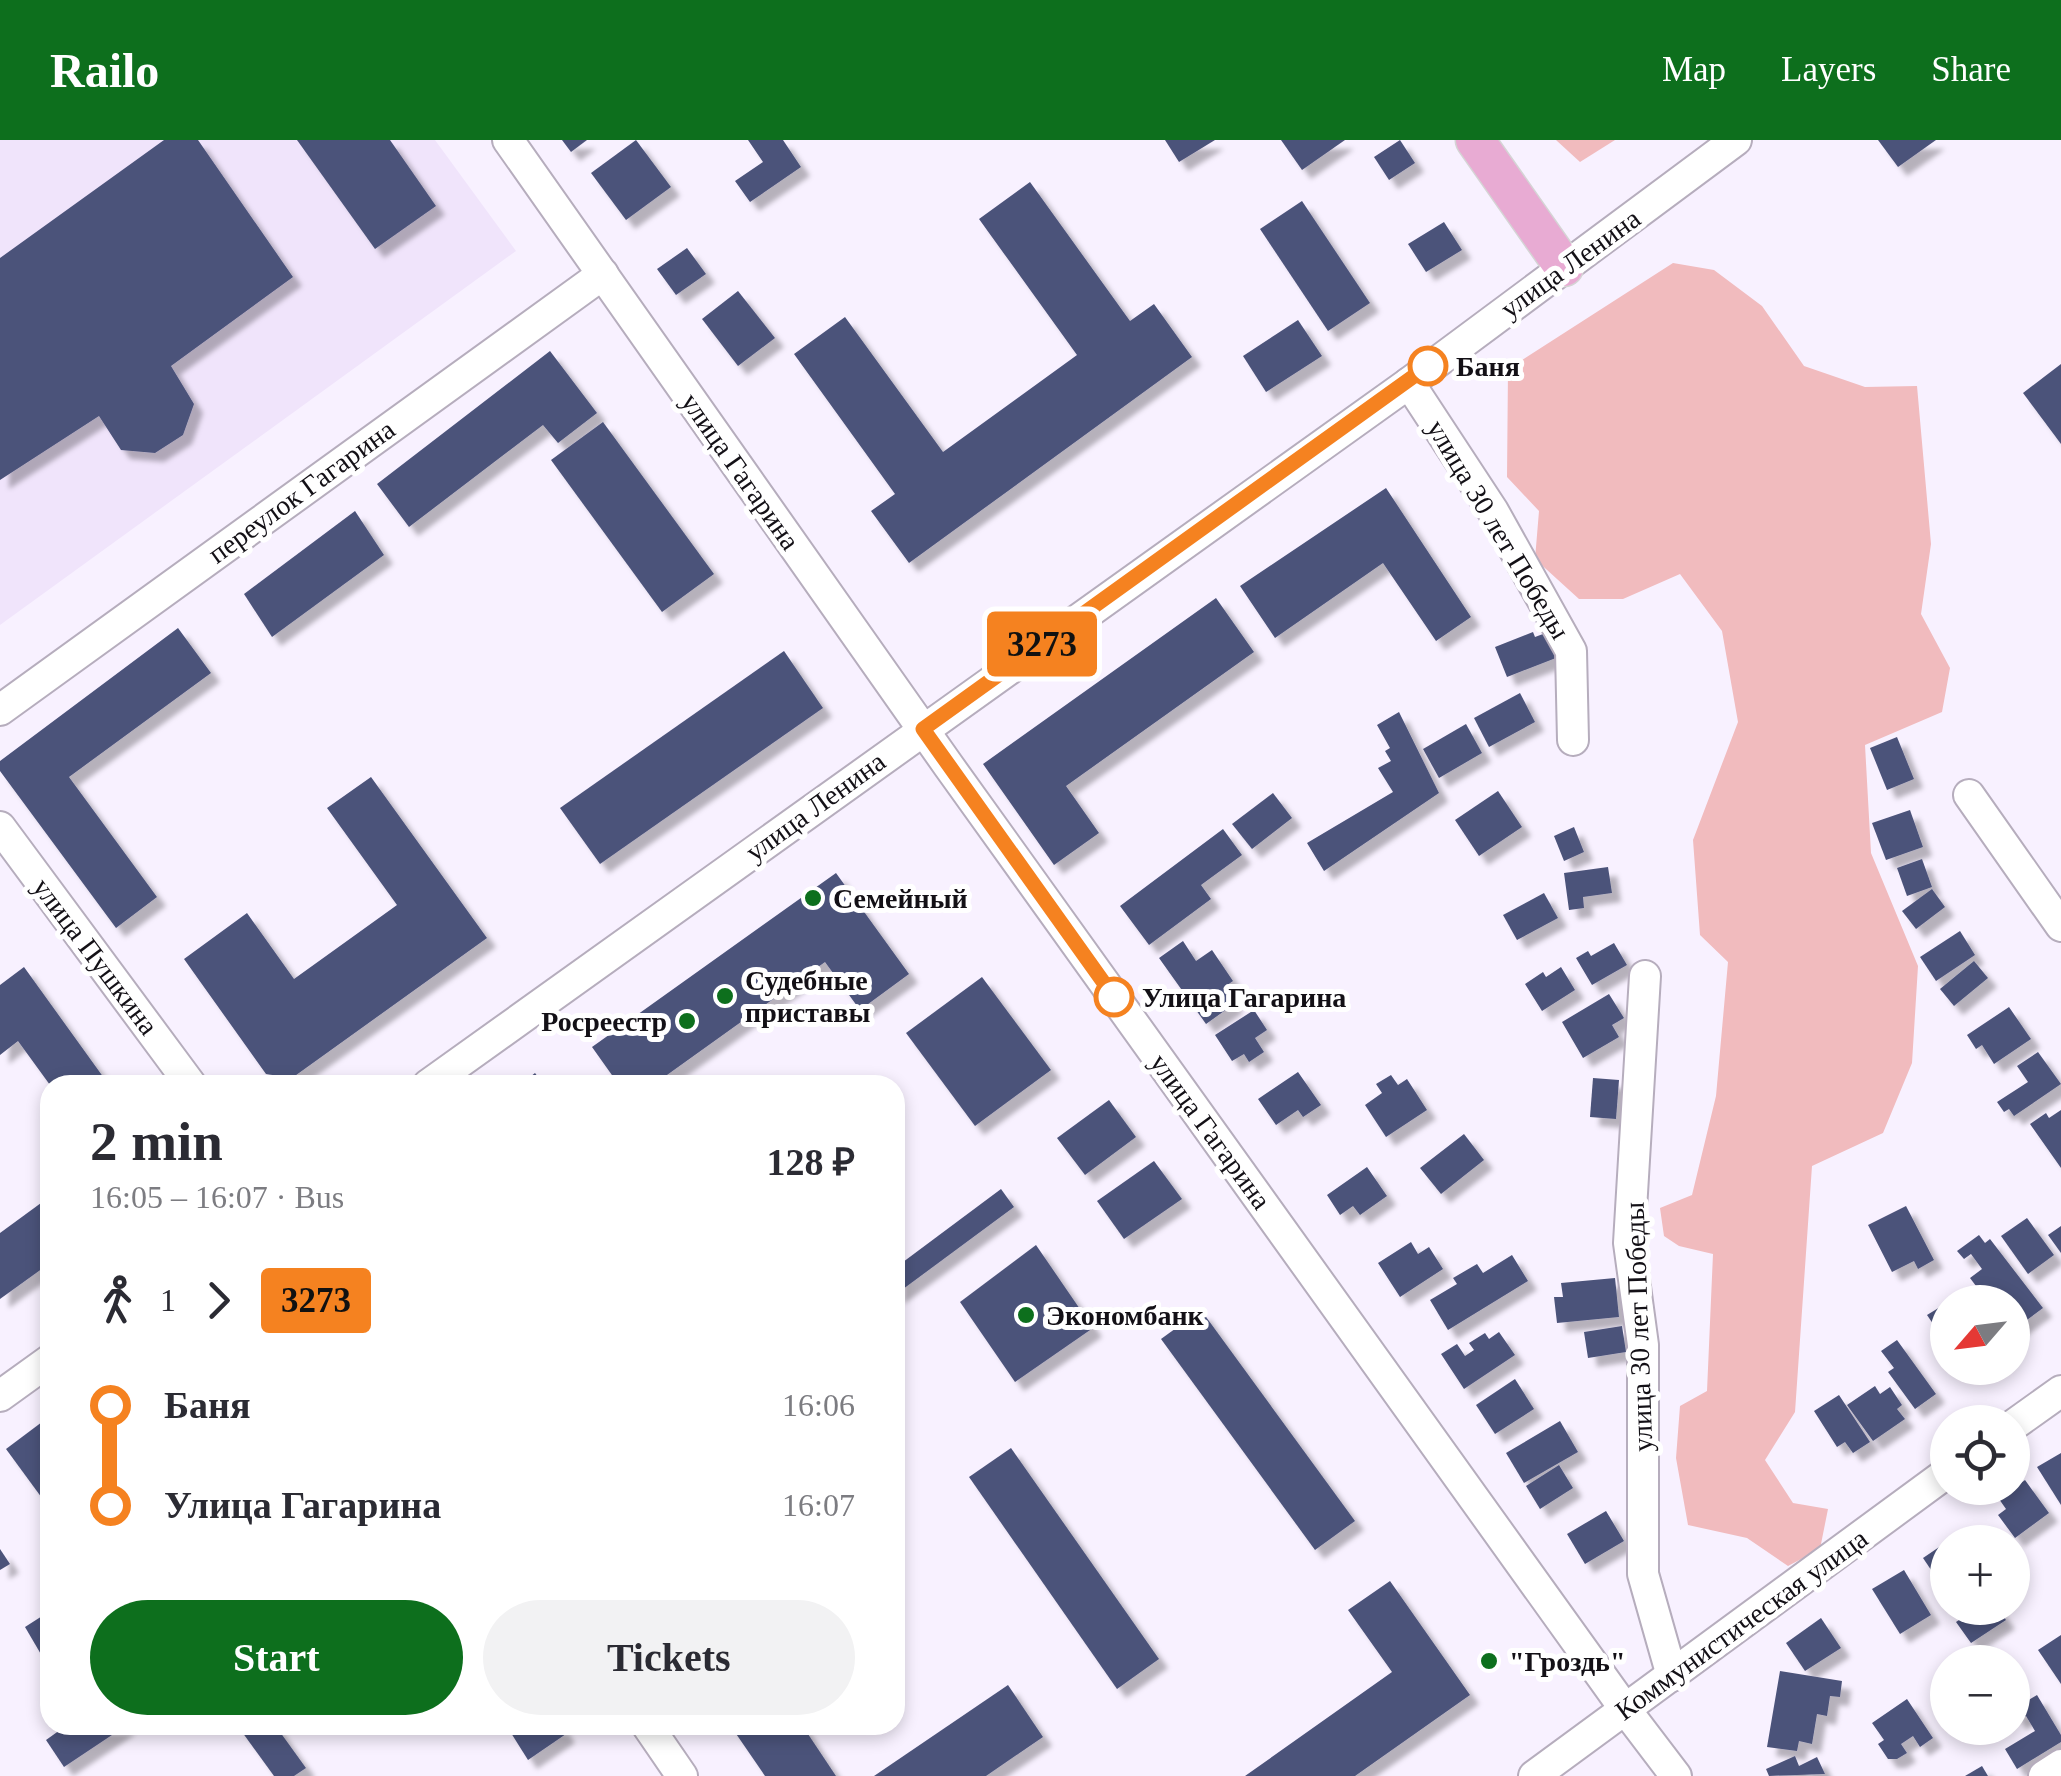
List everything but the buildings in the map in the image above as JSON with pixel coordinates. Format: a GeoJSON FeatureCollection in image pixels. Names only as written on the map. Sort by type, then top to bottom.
{"type":"FeatureCollection","features":[{"type":"Feature","properties":{"kind":"main road"},"geometry":{"type":"LineString","coordinates":[[1475,140],[1564,267]]}},
{"type":"Feature","properties":{"kind":"street","name":"улица Гагарина"},"geometry":{"type":"LineString","coordinates":[[508,140],[923,729],[1624,1709],[1676,1776]]}},
{"type":"Feature","properties":{"kind":"street","name":"улица Ленина"},"geometry":{"type":"LineString","coordinates":[[442,1075],[1410,383],[1736,140]]}},
{"type":"Feature","properties":{"kind":"street","name":"переулок Гагарина"},"geometry":{"type":"LineString","coordinates":[[0,710],[602,274]]}},
{"type":"Feature","properties":{"kind":"street","name":"улица 30 лет Победы"},"geometry":{"type":"LineString","coordinates":[[1410,383],[1493,511],[1571,651],[1574,740]]}},
{"type":"Feature","properties":{"kind":"street"},"geometry":{"type":"LineString","coordinates":[[1969,796],[2061,926]]}},
{"type":"Feature","properties":{"kind":"street","name":"улица Пушкина"},"geometry":{"type":"LineString","coordinates":[[0,827],[184,1075]]}},
{"type":"Feature","properties":{"kind":"street","name":"улица 30 лет Победы"},"geometry":{"type":"LineString","coordinates":[[1645,976],[1629,1243],[1643,1345],[1644,1574],[1672,1676]]}},
{"type":"Feature","properties":{"kind":"street"},"geometry":{"type":"LineString","coordinates":[[0,1396],[40,1367]]}},
{"type":"Feature","properties":{"kind":"street"},"geometry":{"type":"LineString","coordinates":[[2030,1413],[2061,1391]]}},
{"type":"Feature","properties":{"kind":"street","name":"Коммунистическая улица"},"geometry":{"type":"LineString","coordinates":[[1534,1776],[1930,1485]]}},
{"type":"Feature","properties":{"kind":"street"},"geometry":{"type":"LineString","coordinates":[[653,1735],[682,1776]]}},
{"type":"Feature","properties":{"kind":"street"},"geometry":{"type":"LineString","coordinates":[[2044,1776],[2061,1765]]}},
{"type":"Feature","properties":{"kind":"shaded area"},"geometry":{"type":"Polygon","coordinates":[[[0,140],[435,140],[516,251],[0,625],[0,140]]]}},
{"type":"Feature","properties":{"kind":"shaded area"},"geometry":{"type":"Polygon","coordinates":[[[1556,140],[1615,140],[1580,162],[1556,140]]]}},
{"type":"Feature","properties":{"kind":"shaded area"},"geometry":{"type":"Polygon","coordinates":[[[1673,263],[1714,270],[1762,306],[1804,366],[1865,387],[1917,386],[1931,544],[1921,614],[1950,668],[1942,712],[1865,745],[1871,853],[1918,966],[1912,1063],[1883,1133],[1812,1166],[1795,1412],[1765,1460],[1793,1503],[1828,1509],[1820,1549],[1788,1566],[1747,1538],[1688,1525],[1676,1458],[1680,1406],[1707,1391],[1713,1254],[1679,1246],[1664,1236],[1660,1208],[1692,1195],[1716,1096],[1728,962],[1700,935],[1693,840],[1738,722],[1722,631],[1680,574],[1623,599],[1579,599],[1535,559],[1539,511],[1507,477],[1508,369],[1673,263]]]}},
{"type":"Feature","properties":{"kind":"bus line","name":"3273"},"geometry":{"type":"LineString","coordinates":[[1114,997],[923,729],[1410,383],[1428,366]]}},
{"type":"Feature","properties":{"kind":"place","name":"Баня"},"geometry":{"type":"Point","coordinates":[1428,366]}},
{"type":"Feature","properties":{"kind":"place","name":"Семейный"},"geometry":{"type":"Point","coordinates":[813,898]}},
{"type":"Feature","properties":{"kind":"place","name":"Судебные приставы"},"geometry":{"type":"Point","coordinates":[725,996]}},
{"type":"Feature","properties":{"kind":"place","name":"Улица Гагарина"},"geometry":{"type":"Point","coordinates":[1114,997]}},
{"type":"Feature","properties":{"kind":"place","name":"Росреестр"},"geometry":{"type":"Point","coordinates":[687,1021]}},
{"type":"Feature","properties":{"kind":"place","name":"Экономбанк"},"geometry":{"type":"Point","coordinates":[1026,1315]}},
{"type":"Feature","properties":{"kind":"place","name":"\"Гроздь\""},"geometry":{"type":"Point","coordinates":[1489,1661]}}]}
